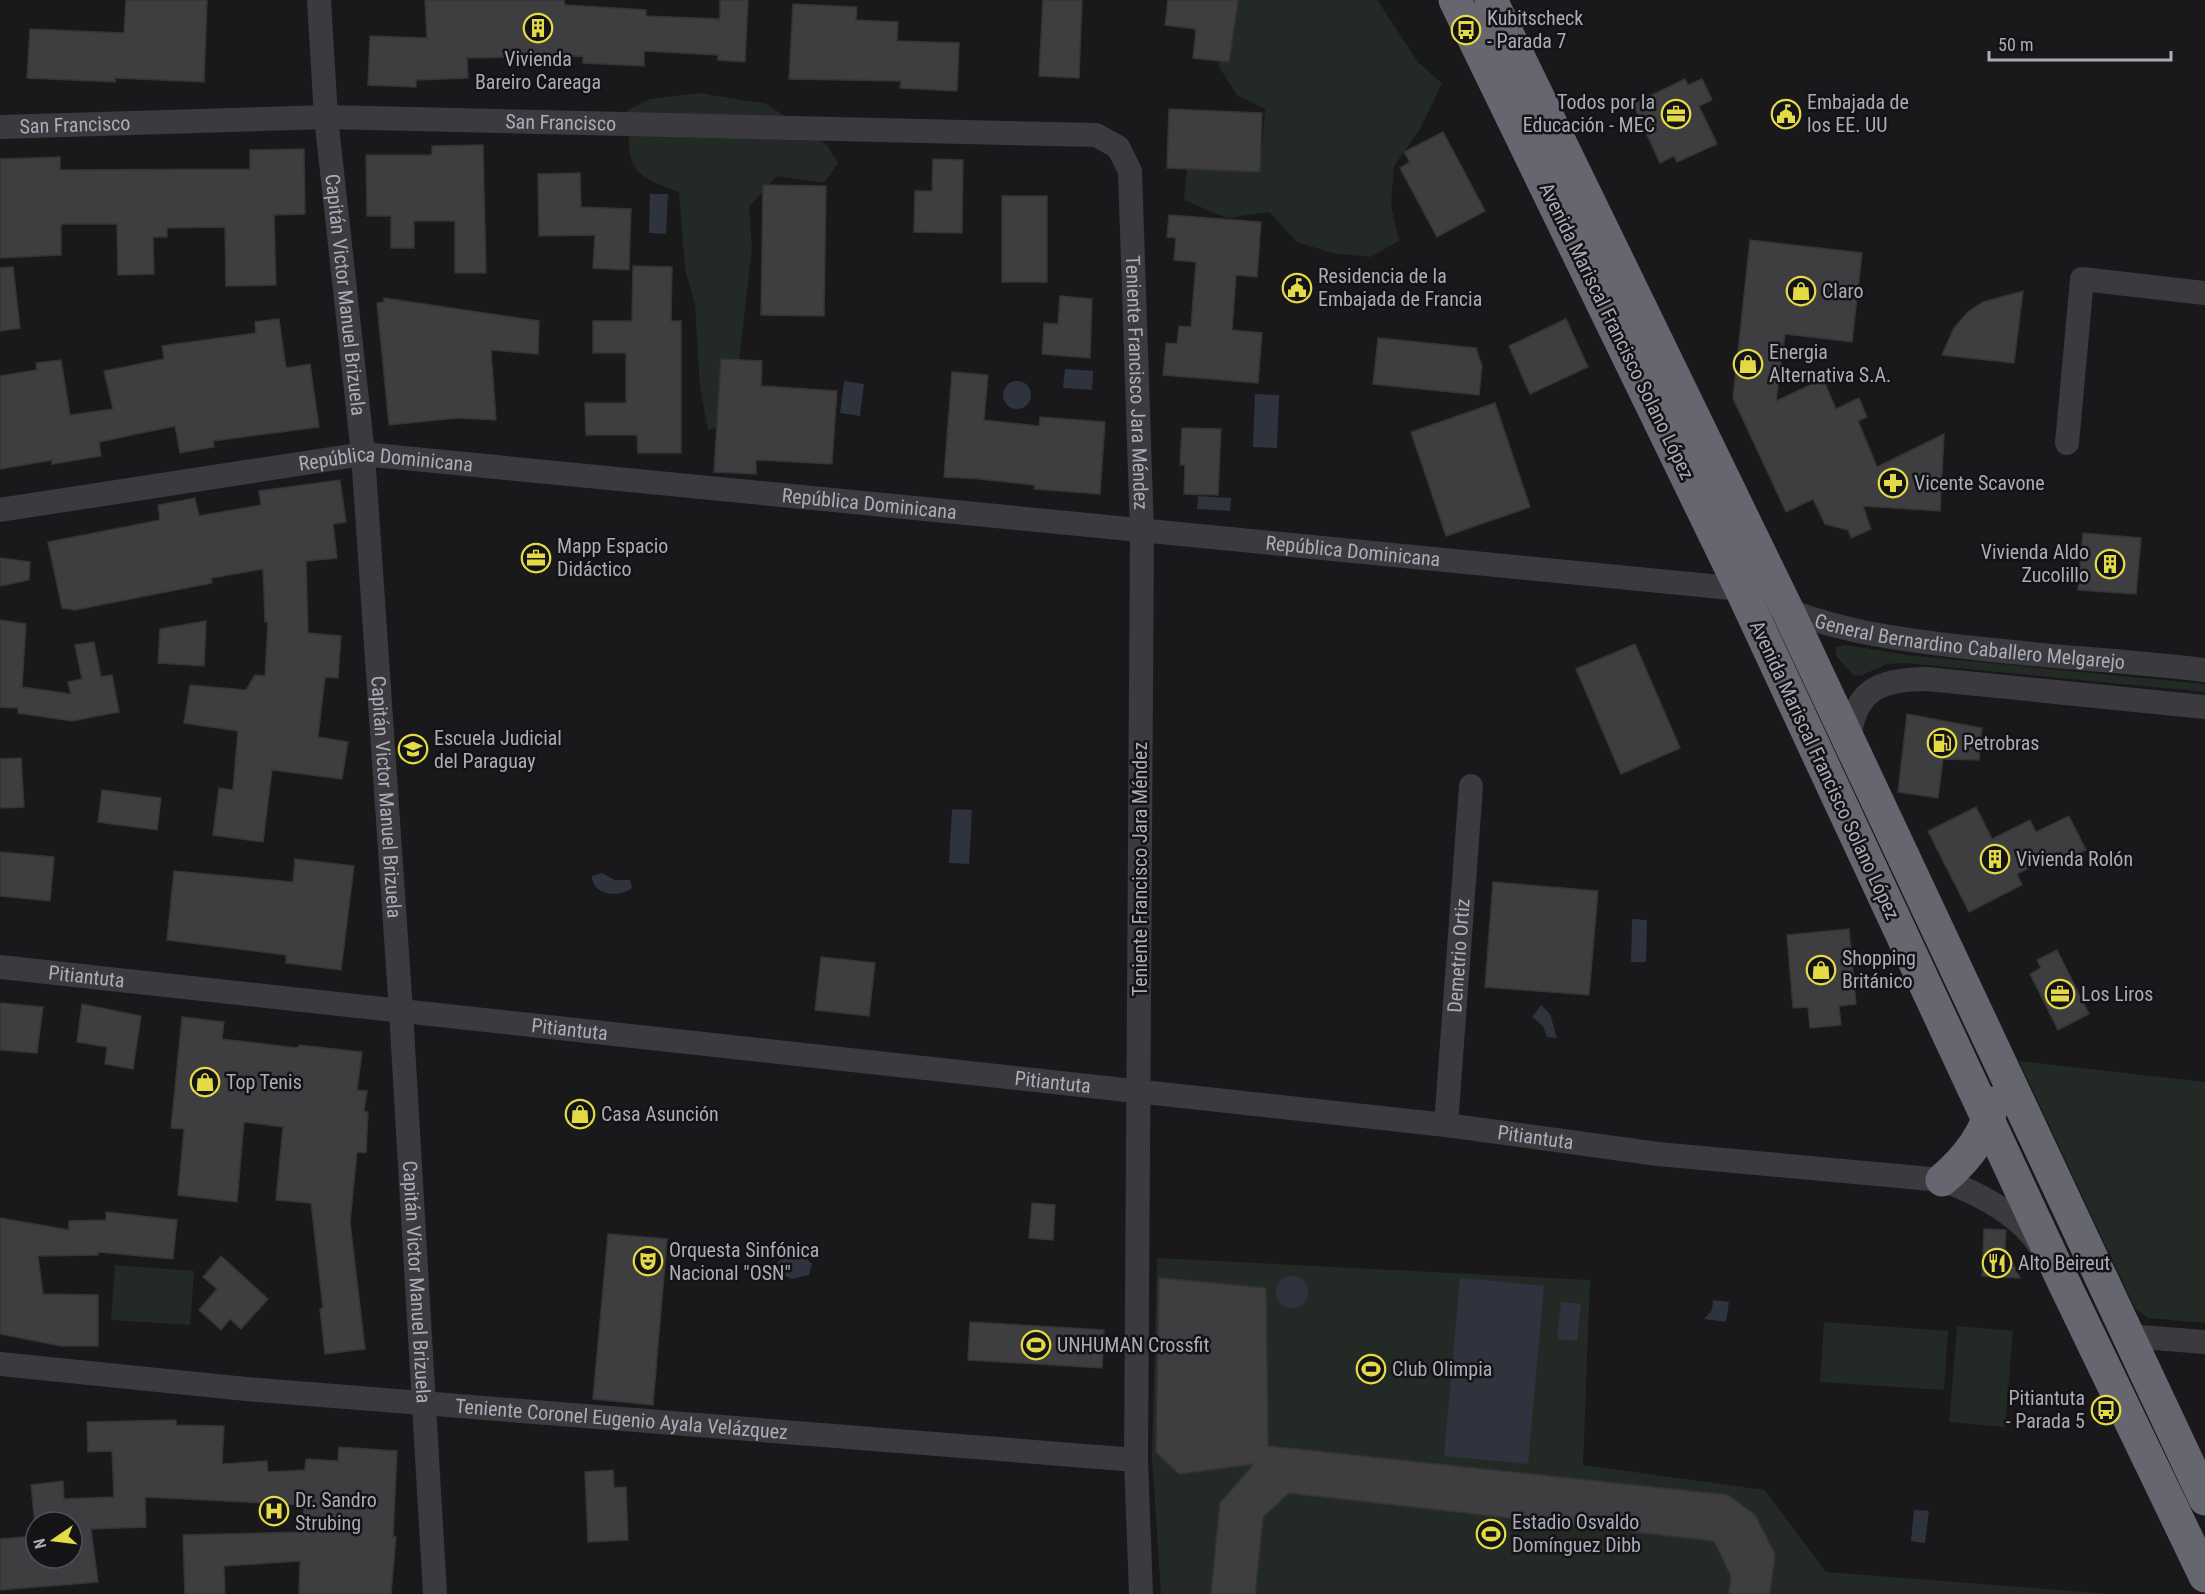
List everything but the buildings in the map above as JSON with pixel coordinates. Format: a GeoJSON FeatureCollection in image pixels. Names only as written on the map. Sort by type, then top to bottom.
{"type":"FeatureCollection","features":[{"type":"Feature","properties":{"kind":"highway","name":"Avenida Mariscal Francisco Solano López"},"geometry":{"type":"LineString","coordinates":[[1455,0],[1741,589],[2064,1283],[2205,1576]]}},
{"type":"Feature","properties":{"kind":"highway","name":"Avenida Mariscal Francisco Solano López"},"geometry":{"type":"LineString","coordinates":[[1491,0],[1789,613],[2205,1499]]}},
{"type":"Feature","properties":{"kind":"highway"},"geometry":{"type":"LineString","coordinates":[[1942,1180],[1972,1149],[1989,1122],[2002,1066]]}},
{"type":"Feature","properties":{"kind":"street","name":"Capitán Victor Manuel Brizuela"},"geometry":{"type":"LineString","coordinates":[[319,0],[326,117],[363,454],[401,1011],[435,1594]]}},
{"type":"Feature","properties":{"kind":"street","name":"San Francisco"},"geometry":{"type":"LineString","coordinates":[[0,127],[326,117],[1096,135],[1118,147]]}},
{"type":"Feature","properties":{"kind":"street","name":"Teniente Francisco Jara Méndez"},"geometry":{"type":"LineString","coordinates":[[1118,147],[1130,171],[1142,532],[1136,1460],[1141,1594]]}},
{"type":"Feature","properties":{"kind":"street"},"geometry":{"type":"LineString","coordinates":[[2067,443],[2082,279],[2205,293]]}},
{"type":"Feature","properties":{"kind":"street","name":"República Dominicana"},"geometry":{"type":"LineString","coordinates":[[0,510],[363,454],[1741,589]]}},
{"type":"Feature","properties":{"kind":"street","name":"General Bernardino Caballero Melgarejo"},"geometry":{"type":"LineString","coordinates":[[1741,589],[1789,613],[1832,627],[1866,634],[2037,655],[2119,660],[2205,670]]}},
{"type":"Feature","properties":{"kind":"street"},"geometry":{"type":"LineString","coordinates":[[2117,698],[2119,660]]}},
{"type":"Feature","properties":{"kind":"street","name":"General Bernardino Caballero Melgarejo"},"geometry":{"type":"LineString","coordinates":[[1849,741],[1852,717],[1862,699],[1882,683],[1904,679],[1927,679],[2205,706]]}},
{"type":"Feature","properties":{"kind":"street","name":"Demetrio Ortiz"},"geometry":{"type":"LineString","coordinates":[[1446,1125],[1471,786]]}},
{"type":"Feature","properties":{"kind":"street","name":"Pitiantuta"},"geometry":{"type":"LineString","coordinates":[[0,967],[1446,1125],[1658,1154],[1942,1180],[1972,1191],[2010,1216],[2032,1235],[2064,1283]]}},
{"type":"Feature","properties":{"kind":"street"},"geometry":{"type":"LineString","coordinates":[[2128,1336],[2205,1342]]}},
{"type":"Feature","properties":{"kind":"street","name":"Teniente Coronel Eugenio Ayala Velázquez"},"geometry":{"type":"LineString","coordinates":[[0,1364],[246,1389],[1136,1460]]}},
{"type":"Feature","properties":{"kind":"shaded area"},"geometry":{"type":"Polygon","coordinates":[[[1224,0],[1377,0],[1418,62],[1442,83],[1420,129],[1394,166],[1391,205],[1399,241],[1370,257],[1332,253],[1297,242],[1269,212],[1227,218],[1184,200],[1189,152],[1236,171],[1262,146],[1265,109],[1237,95],[1219,67],[1224,0]]]}},
{"type":"Feature","properties":{"kind":"shaded area"},"geometry":{"type":"Polygon","coordinates":[[[699,93],[767,104],[827,145],[838,163],[824,183],[777,176],[749,207],[752,248],[734,405],[730,425],[708,430],[700,387],[695,305],[685,269],[679,192],[639,172],[630,154],[628,128],[628,110],[650,99],[699,93]]]}},
{"type":"Feature","properties":{"kind":"shaded area"},"geometry":{"type":"Polygon","coordinates":[[[650,194],[668,194],[666,234],[649,233],[650,194]]]}},
{"type":"Feature","properties":{"kind":"shaded area"},"geometry":{"type":"Polygon","coordinates":[[[1065,369],[1093,371],[1092,390],[1063,388],[1065,369]]]}},
{"type":"Feature","properties":{"kind":"shaded area"},"geometry":{"type":"Polygon","coordinates":[[[844,381],[864,384],[860,416],[840,413],[844,381]]]}},
{"type":"Feature","properties":{"kind":"shaded area"},"geometry":{"type":"Polygon","coordinates":[[[1017,381],[1027,385],[1031,395],[1027,405],[1017,409],[1007,405],[1003,395],[1007,385],[1017,381]]]}},
{"type":"Feature","properties":{"kind":"shaded area"},"geometry":{"type":"Polygon","coordinates":[[[1255,394],[1279,395],[1277,448],[1253,447],[1255,394]]]}},
{"type":"Feature","properties":{"kind":"shaded area"},"geometry":{"type":"Polygon","coordinates":[[[1198,496],[1231,498],[1230,511],[1197,509],[1198,496]]]}},
{"type":"Feature","properties":{"kind":"shaded area"},"geometry":{"type":"Polygon","coordinates":[[[1846,645],[1907,655],[2205,684],[2205,692],[1906,663],[1887,664],[1860,676],[1853,675],[1836,656],[1836,647],[1846,645]]]}},
{"type":"Feature","properties":{"kind":"shaded area"},"geometry":{"type":"Polygon","coordinates":[[[952,809],[972,810],[969,864],[949,863],[952,809]]]}},
{"type":"Feature","properties":{"kind":"shaded area"},"geometry":{"type":"Polygon","coordinates":[[[602,873],[615,880],[630,880],[632,888],[614,894],[601,891],[593,883],[592,876],[602,873]]]}},
{"type":"Feature","properties":{"kind":"shaded area"},"geometry":{"type":"Polygon","coordinates":[[[1632,919],[1647,920],[1646,962],[1631,962],[1632,919]]]}},
{"type":"Feature","properties":{"kind":"shaded area"},"geometry":{"type":"Polygon","coordinates":[[[1541,1005],[1550,1014],[1557,1038],[1547,1037],[1543,1026],[1532,1017],[1541,1005]]]}},
{"type":"Feature","properties":{"kind":"shaded area"},"geometry":{"type":"Polygon","coordinates":[[[2019,1061],[2205,1082],[2205,1323],[2148,1318],[2135,1308],[2019,1061]]]}},
{"type":"Feature","properties":{"kind":"shaded area"},"geometry":{"type":"Polygon","coordinates":[[[796,1256],[806,1258],[812,1264],[809,1275],[792,1279],[777,1272],[775,1265],[782,1258],[796,1256]]]}},
{"type":"Feature","properties":{"kind":"shaded area","name":"Club Olimpia"},"geometry":{"type":"Polygon","coordinates":[[[1157,1258],[1590,1280],[1583,1465],[1765,1490],[1826,1572],[2111,1594],[1161,1594],[1152,1457],[1157,1258]]]}},
{"type":"Feature","properties":{"kind":"shaded area"},"geometry":{"type":"Polygon","coordinates":[[[115,1265],[194,1271],[190,1325],[111,1320],[115,1265]]]}},
{"type":"Feature","properties":{"kind":"shaded area"},"geometry":{"type":"Polygon","coordinates":[[[1292,1276],[1303,1281],[1308,1292],[1303,1303],[1292,1308],[1281,1303],[1276,1292],[1281,1281],[1292,1276]]]}},
{"type":"Feature","properties":{"kind":"shaded area"},"geometry":{"type":"Polygon","coordinates":[[[1460,1278],[1544,1286],[1528,1464],[1444,1456],[1460,1278]]]}},
{"type":"Feature","properties":{"kind":"shaded area"},"geometry":{"type":"Polygon","coordinates":[[[1713,1300],[1729,1302],[1726,1322],[1704,1319],[1712,1310],[1713,1300]]]}},
{"type":"Feature","properties":{"kind":"shaded area"},"geometry":{"type":"Polygon","coordinates":[[[1561,1302],[1581,1304],[1577,1341],[1557,1339],[1561,1302]]]}},
{"type":"Feature","properties":{"kind":"shaded area"},"geometry":{"type":"Polygon","coordinates":[[[1824,1322],[1948,1331],[1944,1390],[1820,1382],[1824,1322]]]}},
{"type":"Feature","properties":{"kind":"shaded area"},"geometry":{"type":"Polygon","coordinates":[[[1957,1326],[2013,1331],[2005,1427],[1949,1422],[1957,1326]]]}},
{"type":"Feature","properties":{"kind":"shaded area"},"geometry":{"type":"Polygon","coordinates":[[[1914,1510],[1929,1511],[1925,1543],[1911,1541],[1914,1510]]]}},
{"type":"Feature","properties":{"kind":"place","name":"Vivienda Bareiro Careaga"},"geometry":{"type":"Point","coordinates":[538,28]}},
{"type":"Feature","properties":{"kind":"place","name":"Kubitscheck - Parada 7"},"geometry":{"type":"Point","coordinates":[1466,30]}},
{"type":"Feature","properties":{"kind":"place","name":"Todos por la Educación - MEC"},"geometry":{"type":"Point","coordinates":[1676,114]}},
{"type":"Feature","properties":{"kind":"place","name":"Embajada de los EE. UU"},"geometry":{"type":"Point","coordinates":[1786,114]}},
{"type":"Feature","properties":{"kind":"place","name":"Residencia de la Embajada de Francia"},"geometry":{"type":"Point","coordinates":[1297,288]}},
{"type":"Feature","properties":{"kind":"place","name":"Claro"},"geometry":{"type":"Point","coordinates":[1801,291]}},
{"type":"Feature","properties":{"kind":"place","name":"Energia Alternativa S.A."},"geometry":{"type":"Point","coordinates":[1748,364]}},
{"type":"Feature","properties":{"kind":"place","name":"Vicente Scavone"},"geometry":{"type":"Point","coordinates":[1893,483]}},
{"type":"Feature","properties":{"kind":"place","name":"Mapp Espacio Didáctico"},"geometry":{"type":"Point","coordinates":[536,558]}},
{"type":"Feature","properties":{"kind":"place","name":"Vivienda Aldo Zucolillo"},"geometry":{"type":"Point","coordinates":[2110,564]}},
{"type":"Feature","properties":{"kind":"place","name":"Petrobras"},"geometry":{"type":"Point","coordinates":[1942,743]}},
{"type":"Feature","properties":{"kind":"place","name":"Escuela Judicial del Paraguay"},"geometry":{"type":"Point","coordinates":[413,749]}},
{"type":"Feature","properties":{"kind":"place","name":"Vivienda Rolón"},"geometry":{"type":"Point","coordinates":[1995,859]}},
{"type":"Feature","properties":{"kind":"place","name":"Shopping Británico"},"geometry":{"type":"Point","coordinates":[1821,970]}},
{"type":"Feature","properties":{"kind":"place","name":"Los Liros"},"geometry":{"type":"Point","coordinates":[2060,994]}},
{"type":"Feature","properties":{"kind":"place","name":"Top Tenis"},"geometry":{"type":"Point","coordinates":[205,1082]}},
{"type":"Feature","properties":{"kind":"place","name":"Casa Asunción"},"geometry":{"type":"Point","coordinates":[580,1114]}},
{"type":"Feature","properties":{"kind":"place","name":"Orquesta Sinfónica Nacional \"OSN\""},"geometry":{"type":"Point","coordinates":[648,1261]}},
{"type":"Feature","properties":{"kind":"place","name":"Alto Beireut"},"geometry":{"type":"Point","coordinates":[1997,1263]}},
{"type":"Feature","properties":{"kind":"place","name":"UNHUMAN Crossfit"},"geometry":{"type":"Point","coordinates":[1036,1345]}},
{"type":"Feature","properties":{"kind":"place","name":"Club Olimpia"},"geometry":{"type":"Point","coordinates":[1371,1369]}},
{"type":"Feature","properties":{"kind":"place","name":"Pitiantuta - Parada 5"},"geometry":{"type":"Point","coordinates":[2106,1410]}},
{"type":"Feature","properties":{"kind":"place","name":"Dr. Sandro Strubing"},"geometry":{"type":"Point","coordinates":[274,1511]}},
{"type":"Feature","properties":{"kind":"place","name":"Estadio Osvaldo Domínguez Dibb"},"geometry":{"type":"Point","coordinates":[1491,1534]}}]}
